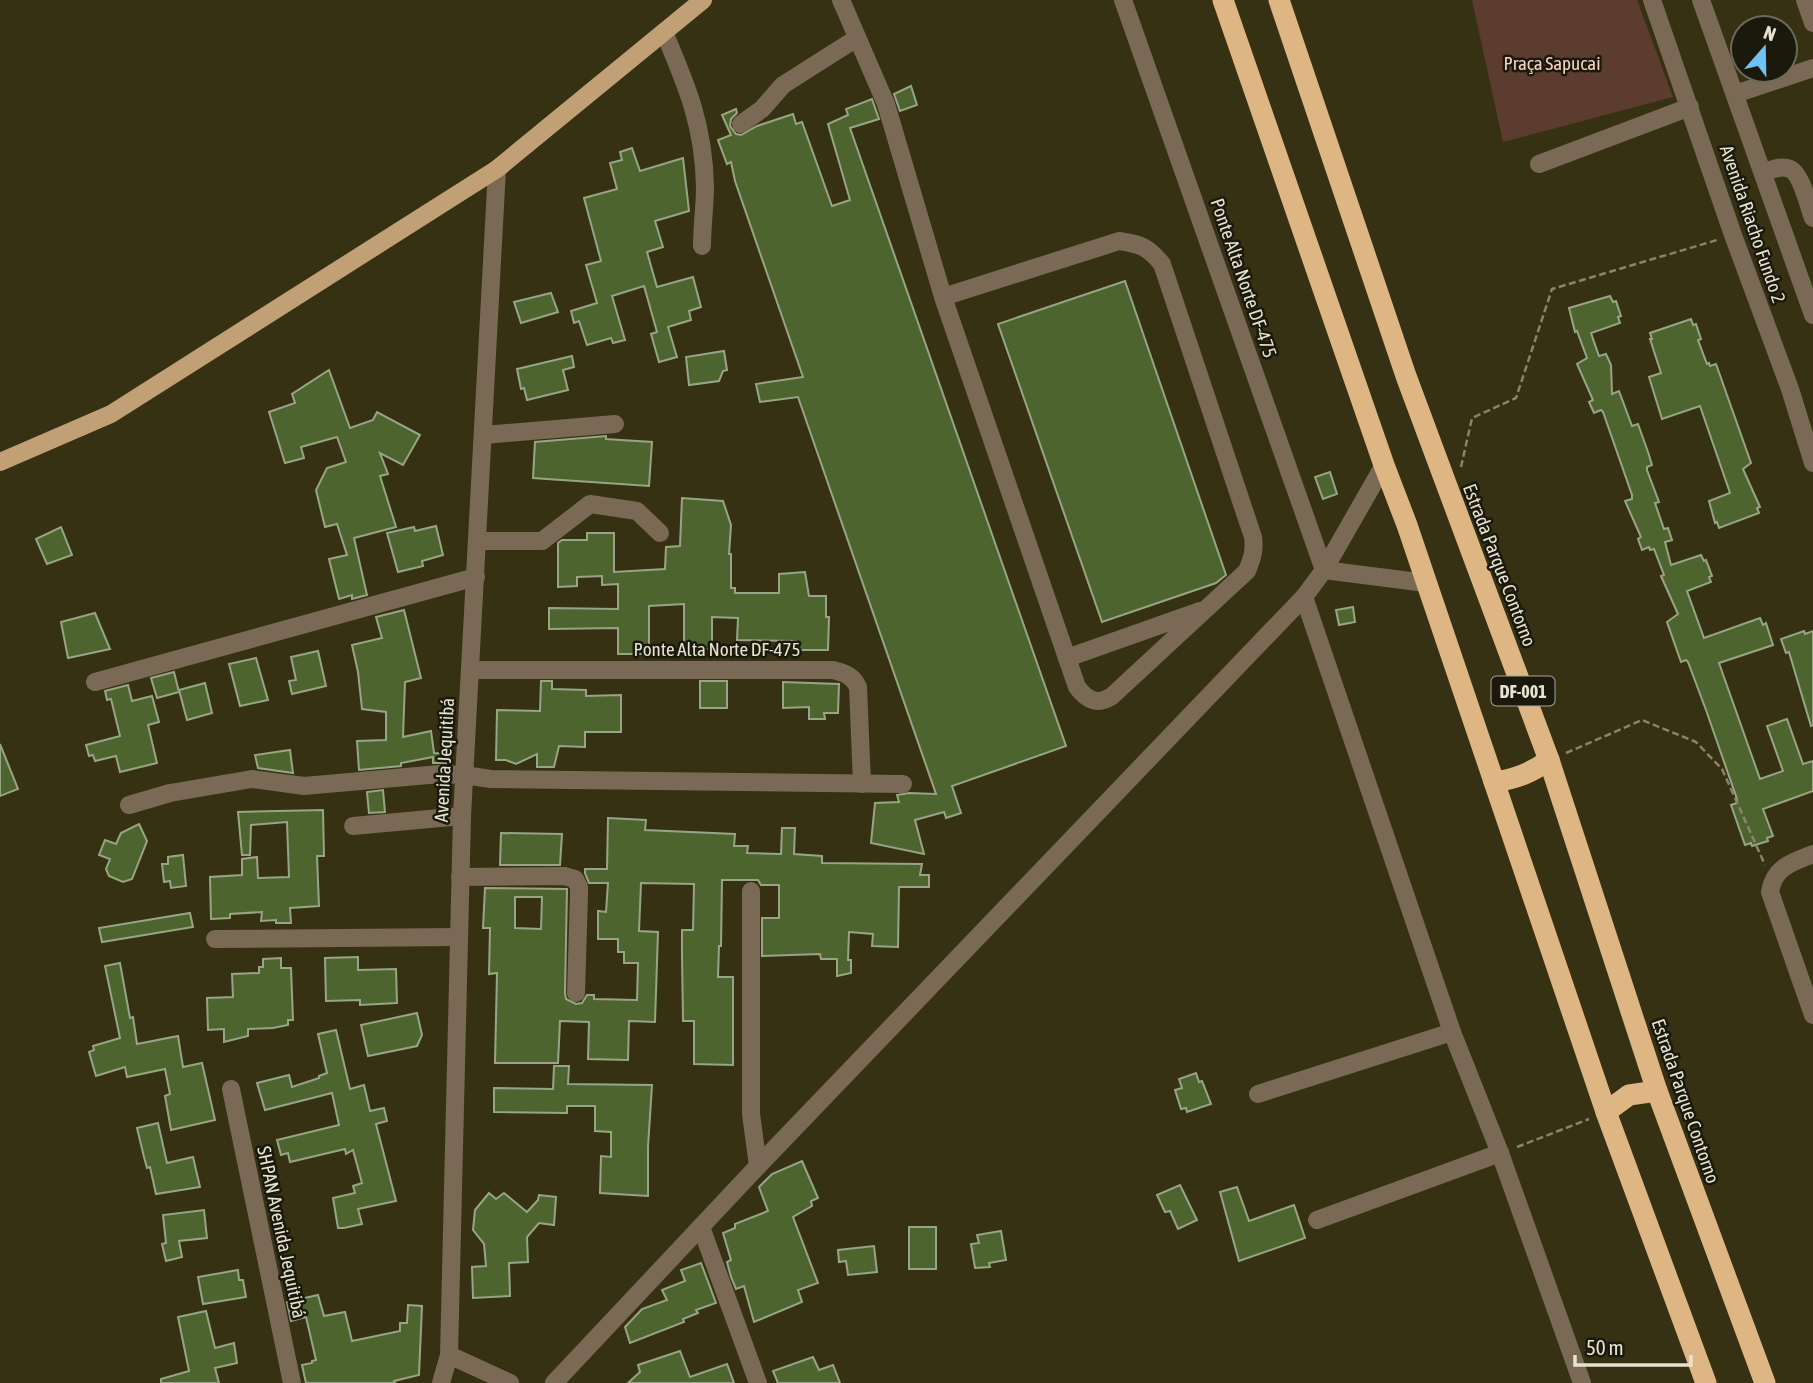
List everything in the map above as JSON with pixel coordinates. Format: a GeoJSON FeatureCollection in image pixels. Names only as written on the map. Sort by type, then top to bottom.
{"type":"FeatureCollection","features":[{"type":"Feature","properties":{"kind":"highway","name":"DF-001"},"geometry":{"type":"LineString","coordinates":[[1223,0],[1407,525],[1606,1112],[1706,1383]]}},
{"type":"Feature","properties":{"kind":"highway","name":"Estrada Parque Contorno"},"geometry":{"type":"LineString","coordinates":[[1279,0],[1406,376],[1549,760],[1657,1091],[1765,1383]]}},
{"type":"Feature","properties":{"kind":"highway"},"geometry":{"type":"LineString","coordinates":[[1494,782],[1524,776],[1549,760]]}},
{"type":"Feature","properties":{"kind":"highway"},"geometry":{"type":"LineString","coordinates":[[1606,1112],[1629,1095],[1657,1091]]}},
{"type":"Feature","properties":{"kind":"main road"},"geometry":{"type":"LineString","coordinates":[[0,461],[111,414],[497,169],[703,0]]}},
{"type":"Feature","properties":{"kind":"street"},"geometry":{"type":"LineString","coordinates":[[841,0],[886,104],[943,297],[1077,687],[1085,697],[1093,701],[1104,701],[1247,571],[1253,559],[1254,546],[1162,264],[1152,252],[1138,243],[1119,242],[943,297]]}},
{"type":"Feature","properties":{"kind":"street","name":"Ponte Alta Norte DF-475"},"geometry":{"type":"LineString","coordinates":[[1124,0],[1324,570]]}},
{"type":"Feature","properties":{"kind":"street","name":"Avenida Riacho Fundo 2"},"geometry":{"type":"LineString","coordinates":[[1652,0],[1733,235],[1808,426],[1813,463]]}},
{"type":"Feature","properties":{"kind":"street"},"geometry":{"type":"LineString","coordinates":[[1805,0],[1813,23]]}},
{"type":"Feature","properties":{"kind":"street","name":"Avenida Riacho Fundo 2"},"geometry":{"type":"LineString","coordinates":[[1705,2],[1813,315]]}},
{"type":"Feature","properties":{"kind":"street"},"geometry":{"type":"LineString","coordinates":[[664,32],[693,101],[702,147],[705,188],[702,246]]}},
{"type":"Feature","properties":{"kind":"street"},"geometry":{"type":"LineString","coordinates":[[741,124],[762,109],[783,85],[857,38]]}},
{"type":"Feature","properties":{"kind":"street"},"geometry":{"type":"LineString","coordinates":[[1735,94],[1813,68]]}},
{"type":"Feature","properties":{"kind":"street"},"geometry":{"type":"LineString","coordinates":[[1539,164],[1690,107]]}},
{"type":"Feature","properties":{"kind":"street"},"geometry":{"type":"LineString","coordinates":[[1764,172],[1780,167],[1796,172],[1813,218]]}},
{"type":"Feature","properties":{"kind":"street","name":"Avenida Jequitibá"},"geometry":{"type":"LineString","coordinates":[[449,1354],[462,816],[497,169]]}},
{"type":"Feature","properties":{"kind":"street"},"geometry":{"type":"LineString","coordinates":[[484,435],[615,424]]}},
{"type":"Feature","properties":{"kind":"street"},"geometry":{"type":"LineString","coordinates":[[554,1383],[758,1166],[1304,597],[1324,570],[1384,465]]}},
{"type":"Feature","properties":{"kind":"street"},"geometry":{"type":"LineString","coordinates":[[478,541],[542,541],[590,504],[637,511],[660,533]]}},
{"type":"Feature","properties":{"kind":"street"},"geometry":{"type":"LineString","coordinates":[[1324,570],[1426,583]]}},
{"type":"Feature","properties":{"kind":"street"},"geometry":{"type":"LineString","coordinates":[[95,682],[476,577]]}},
{"type":"Feature","properties":{"kind":"street"},"geometry":{"type":"LineString","coordinates":[[1304,597],[1452,1032],[1500,1153],[1582,1383]]}},
{"type":"Feature","properties":{"kind":"street"},"geometry":{"type":"LineString","coordinates":[[1067,658],[1206,609]]}},
{"type":"Feature","properties":{"kind":"street","name":"Ponte Alta Norte DF-475"},"geometry":{"type":"LineString","coordinates":[[471,670],[833,670],[844,673],[854,678],[858,687],[862,784]]}},
{"type":"Feature","properties":{"kind":"street"},"geometry":{"type":"LineString","coordinates":[[129,805],[170,793],[252,779],[304,786],[440,774],[491,779],[904,784]]}},
{"type":"Feature","properties":{"kind":"street"},"geometry":{"type":"LineString","coordinates":[[353,826],[462,816]]}},
{"type":"Feature","properties":{"kind":"street"},"geometry":{"type":"LineString","coordinates":[[1813,854],[1785,865],[1778,871],[1770,892],[1813,1016]]}},
{"type":"Feature","properties":{"kind":"street"},"geometry":{"type":"LineString","coordinates":[[460,877],[564,876],[575,879],[579,895],[576,993]]}},
{"type":"Feature","properties":{"kind":"street"},"geometry":{"type":"LineString","coordinates":[[751,891],[751,1114],[758,1166]]}},
{"type":"Feature","properties":{"kind":"street"},"geometry":{"type":"LineString","coordinates":[[215,939],[458,936]]}},
{"type":"Feature","properties":{"kind":"street"},"geometry":{"type":"LineString","coordinates":[[1258,1094],[1452,1032]]}},
{"type":"Feature","properties":{"kind":"street","name":"SHPAN Avenida Jequitibá"},"geometry":{"type":"LineString","coordinates":[[231,1089],[292,1383]]}},
{"type":"Feature","properties":{"kind":"street"},"geometry":{"type":"LineString","coordinates":[[1317,1220],[1500,1153]]}},
{"type":"Feature","properties":{"kind":"street"},"geometry":{"type":"LineString","coordinates":[[701,1227],[758,1383]]}},
{"type":"Feature","properties":{"kind":"street"},"geometry":{"type":"LineString","coordinates":[[441,1383],[449,1354],[510,1383]]}},
{"type":"Feature","properties":{"kind":"path"},"geometry":{"type":"LineString","coordinates":[[1461,467],[1472,418],[1516,398],[1552,289],[1733,235]]}},
{"type":"Feature","properties":{"kind":"path"},"geometry":{"type":"LineString","coordinates":[[1549,760],[1642,720],[1696,742],[1722,769],[1772,881]]}},
{"type":"Feature","properties":{"kind":"path"},"geometry":{"type":"LineString","coordinates":[[1500,1153],[1606,1112]]}},
{"type":"Feature","properties":{"kind":"green space","name":"Praça Sapucai"},"geometry":{"type":"Polygon","coordinates":[[[1472,0],[1637,0],[1673,97],[1503,142],[1472,0]]]}},
{"type":"Feature","properties":{"kind":"building"},"geometry":{"type":"Polygon","coordinates":[[[911,86],[917,105],[900,111],[894,94],[911,86]]]}},
{"type":"Feature","properties":{"kind":"building"},"geometry":{"type":"Polygon","coordinates":[[[872,99],[879,119],[850,128],[1066,746],[952,786],[961,813],[946,818],[944,812],[915,820],[924,854],[871,843],[875,803],[899,802],[897,795],[909,793],[936,794],[798,397],[760,402],[756,384],[803,377],[735,181],[731,162],[727,164],[718,140],[731,135],[722,115],[736,109],[737,113],[731,119],[730,126],[736,134],[741,135],[757,126],[793,114],[796,124],[802,122],[832,206],[850,200],[828,124],[848,115],[846,109],[872,99]]]}},
{"type":"Feature","properties":{"kind":"building"},"geometry":{"type":"Polygon","coordinates":[[[632,148],[640,171],[683,158],[689,211],[655,221],[663,247],[647,252],[657,287],[693,277],[701,307],[689,311],[691,320],[668,327],[677,357],[659,362],[651,334],[657,332],[644,286],[612,296],[625,340],[613,343],[611,338],[587,345],[579,321],[574,323],[571,311],[597,303],[586,265],[601,261],[584,198],[617,189],[610,163],[622,160],[620,152],[632,148]]]}},
{"type":"Feature","properties":{"kind":"building"},"geometry":{"type":"Polygon","coordinates":[[[1125,281],[1226,575],[1216,583],[1102,622],[998,324],[1125,281]]]}},
{"type":"Feature","properties":{"kind":"building"},"geometry":{"type":"Polygon","coordinates":[[[551,293],[558,312],[521,323],[514,302],[551,293]]]}},
{"type":"Feature","properties":{"kind":"building"},"geometry":{"type":"Polygon","coordinates":[[[1610,296],[1613,302],[1616,301],[1621,316],[1618,317],[1620,323],[1591,333],[1599,356],[1606,354],[1611,365],[1612,394],[1619,391],[1632,426],[1638,424],[1648,452],[1652,465],[1647,467],[1647,470],[1659,502],[1655,503],[1664,529],[1668,528],[1672,540],[1665,542],[1671,565],[1701,555],[1704,561],[1706,560],[1712,576],[1709,577],[1711,582],[1687,591],[1704,638],[1760,618],[1763,625],[1766,623],[1773,645],[1719,663],[1760,779],[1783,771],[1767,726],[1787,719],[1803,764],[1813,761],[1813,791],[1763,809],[1773,836],[1767,838],[1768,841],[1752,846],[1751,843],[1745,845],[1731,805],[1737,803],[1737,799],[1706,710],[1688,662],[1681,662],[1667,622],[1678,614],[1661,576],[1664,575],[1654,549],[1650,550],[1649,547],[1642,550],[1638,539],[1641,537],[1625,501],[1632,499],[1632,495],[1603,412],[1601,410],[1594,413],[1589,402],[1593,400],[1577,364],[1587,358],[1577,331],[1575,332],[1569,308],[1610,296]]]}},
{"type":"Feature","properties":{"kind":"building"},"geometry":{"type":"Polygon","coordinates":[[[1691,319],[1693,325],[1696,324],[1701,339],[1698,340],[1707,364],[1716,364],[1751,463],[1743,469],[1760,507],[1757,508],[1759,513],[1719,528],[1709,501],[1730,493],[1700,406],[1662,419],[1649,377],[1661,373],[1650,333],[1691,319]]]}},
{"type":"Feature","properties":{"kind":"building"},"geometry":{"type":"Polygon","coordinates":[[[724,351],[727,370],[723,371],[719,381],[689,385],[686,357],[724,351]]]}},
{"type":"Feature","properties":{"kind":"building"},"geometry":{"type":"Polygon","coordinates":[[[572,356],[574,367],[563,370],[568,390],[527,400],[524,388],[521,389],[517,369],[572,356]]]}},
{"type":"Feature","properties":{"kind":"building"},"geometry":{"type":"Polygon","coordinates":[[[329,370],[350,428],[373,420],[377,412],[420,435],[403,465],[380,453],[388,474],[380,476],[396,527],[354,538],[367,595],[352,599],[352,595],[339,599],[329,559],[347,555],[337,524],[325,527],[316,490],[327,468],[346,462],[337,437],[301,447],[304,458],[285,463],[269,412],[295,403],[292,394],[329,370]]]}},
{"type":"Feature","properties":{"kind":"building"},"geometry":{"type":"Polygon","coordinates":[[[606,436],[606,439],[652,442],[649,486],[533,478],[535,442],[606,436]]]}},
{"type":"Feature","properties":{"kind":"building"},"geometry":{"type":"Polygon","coordinates":[[[1330,472],[1337,494],[1323,499],[1315,477],[1330,472]]]}},
{"type":"Feature","properties":{"kind":"building"},"geometry":{"type":"Polygon","coordinates":[[[682,498],[723,501],[731,525],[731,588],[735,588],[735,593],[779,593],[779,574],[805,572],[809,596],[826,596],[826,617],[829,617],[828,650],[796,650],[796,641],[737,640],[738,618],[712,617],[712,649],[684,649],[684,604],[649,606],[649,654],[618,654],[618,628],[549,629],[549,608],[618,609],[618,584],[602,585],[602,576],[577,577],[577,586],[558,587],[558,543],[562,540],[587,540],[587,533],[614,533],[614,572],[665,569],[666,547],[680,546],[682,498]]]}},
{"type":"Feature","properties":{"kind":"building"},"geometry":{"type":"Polygon","coordinates":[[[436,526],[443,555],[422,561],[423,566],[398,572],[387,533],[414,527],[415,531],[436,526]]]}},
{"type":"Feature","properties":{"kind":"building"},"geometry":{"type":"Polygon","coordinates":[[[61,527],[72,555],[47,564],[36,539],[61,527]]]}},
{"type":"Feature","properties":{"kind":"building"},"geometry":{"type":"Polygon","coordinates":[[[1353,607],[1355,622],[1339,625],[1336,610],[1353,607]]]}},
{"type":"Feature","properties":{"kind":"building"},"geometry":{"type":"Polygon","coordinates":[[[404,610],[421,678],[405,682],[403,737],[431,731],[434,753],[448,754],[447,763],[433,763],[433,757],[401,763],[401,766],[359,770],[357,741],[386,740],[386,712],[362,709],[352,645],[382,638],[376,617],[404,610]]]}},
{"type":"Feature","properties":{"kind":"building"},"geometry":{"type":"Polygon","coordinates":[[[95,613],[110,649],[68,658],[61,622],[95,613]]]}},
{"type":"Feature","properties":{"kind":"building"},"geometry":{"type":"Polygon","coordinates":[[[1804,631],[1805,634],[1813,631],[1811,726],[1789,652],[1786,653],[1781,639],[1804,631]]]}},
{"type":"Feature","properties":{"kind":"building"},"geometry":{"type":"Polygon","coordinates":[[[318,651],[326,686],[292,694],[289,681],[296,680],[291,657],[318,651]]]}},
{"type":"Feature","properties":{"kind":"building"},"geometry":{"type":"Polygon","coordinates":[[[256,658],[268,700],[240,706],[229,664],[256,658]]]}},
{"type":"Feature","properties":{"kind":"building"},"geometry":{"type":"Polygon","coordinates":[[[174,672],[179,692],[157,698],[151,678],[174,672]]]}},
{"type":"Feature","properties":{"kind":"building"},"geometry":{"type":"Polygon","coordinates":[[[541,681],[552,681],[552,689],[586,690],[586,696],[621,695],[621,732],[585,732],[585,747],[559,746],[554,767],[537,767],[537,754],[516,764],[496,760],[497,710],[540,711],[541,681]]]}},
{"type":"Feature","properties":{"kind":"building"},"geometry":{"type":"Polygon","coordinates":[[[700,681],[727,681],[727,708],[700,708],[700,681]]]}},
{"type":"Feature","properties":{"kind":"building"},"geometry":{"type":"Polygon","coordinates":[[[783,682],[839,684],[838,713],[824,713],[825,719],[809,719],[809,707],[783,708],[783,682]]]}},
{"type":"Feature","properties":{"kind":"building"},"geometry":{"type":"Polygon","coordinates":[[[205,683],[212,713],[187,720],[179,690],[205,683]]]}},
{"type":"Feature","properties":{"kind":"building"},"geometry":{"type":"Polygon","coordinates":[[[128,685],[132,701],[152,696],[159,722],[148,725],[157,763],[120,772],[116,756],[95,761],[93,755],[89,756],[86,745],[120,736],[111,699],[107,700],[105,691],[128,685]]]}},
{"type":"Feature","properties":{"kind":"building"},"geometry":{"type":"Polygon","coordinates":[[[0,744],[18,789],[0,796],[0,744]]]}},
{"type":"Feature","properties":{"kind":"building"},"geometry":{"type":"Polygon","coordinates":[[[290,750],[293,773],[258,768],[255,755],[290,750]]]}},
{"type":"Feature","properties":{"kind":"building"},"geometry":{"type":"Polygon","coordinates":[[[383,790],[385,812],[369,813],[367,792],[383,790]]]}},
{"type":"Feature","properties":{"kind":"building"},"geometry":{"type":"Polygon","coordinates":[[[323,810],[324,856],[317,856],[319,906],[290,908],[291,923],[261,921],[262,912],[230,914],[230,918],[211,919],[210,877],[242,875],[242,859],[257,857],[258,878],[289,877],[287,822],[251,825],[250,855],[242,855],[238,812],[323,810]]]}},
{"type":"Feature","properties":{"kind":"building"},"geometry":{"type":"Polygon","coordinates":[[[608,818],[646,820],[645,830],[735,834],[734,846],[748,846],[747,853],[781,854],[782,828],[795,828],[794,854],[822,856],[822,863],[922,864],[920,875],[929,875],[929,887],[899,887],[898,947],[872,946],[873,934],[849,932],[848,960],[851,960],[851,973],[837,976],[837,959],[821,959],[820,954],[762,956],[762,918],[779,918],[779,885],[761,885],[758,880],[722,880],[718,977],[733,977],[733,1065],[694,1064],[694,1021],[683,1021],[682,930],[693,930],[694,884],[641,883],[639,931],[658,932],[655,1022],[629,1021],[628,1060],[588,1059],[589,1022],[560,1021],[558,1063],[495,1063],[497,973],[489,974],[490,928],[483,928],[485,888],[567,889],[566,999],[576,1004],[582,1003],[587,995],[594,995],[594,999],[637,1000],[638,963],[624,963],[624,952],[618,952],[618,939],[598,939],[598,911],[606,912],[608,883],[589,883],[585,869],[607,869],[608,818]],[[515,897],[515,928],[541,929],[542,897],[515,897]]]}},
{"type":"Feature","properties":{"kind":"building"},"geometry":{"type":"Polygon","coordinates":[[[139,824],[147,841],[132,879],[123,882],[109,876],[106,869],[110,859],[99,855],[105,840],[116,844],[121,833],[139,824]]]}},
{"type":"Feature","properties":{"kind":"building"},"geometry":{"type":"Polygon","coordinates":[[[501,833],[562,834],[560,865],[500,865],[501,833]]]}},
{"type":"Feature","properties":{"kind":"building"},"geometry":{"type":"Polygon","coordinates":[[[183,855],[186,886],[171,888],[170,881],[164,882],[162,864],[168,864],[168,857],[183,855]]]}},
{"type":"Feature","properties":{"kind":"building"},"geometry":{"type":"Polygon","coordinates":[[[190,913],[193,927],[102,942],[99,928],[190,913]]]}},
{"type":"Feature","properties":{"kind":"building"},"geometry":{"type":"Polygon","coordinates":[[[358,957],[358,970],[396,969],[397,1003],[360,1005],[360,1000],[326,1001],[325,958],[358,957]]]}},
{"type":"Feature","properties":{"kind":"building"},"geometry":{"type":"Polygon","coordinates":[[[281,958],[281,968],[291,968],[293,1020],[288,1020],[288,1025],[248,1029],[248,1036],[224,1042],[224,1029],[208,1030],[207,998],[233,997],[232,974],[259,973],[259,967],[263,967],[263,959],[281,958]]]}},
{"type":"Feature","properties":{"kind":"building"},"geometry":{"type":"Polygon","coordinates":[[[120,963],[137,1044],[178,1036],[183,1067],[202,1063],[215,1120],[171,1130],[165,1096],[170,1094],[165,1069],[127,1077],[125,1067],[96,1076],[89,1052],[94,1050],[93,1046],[120,1038],[105,966],[120,963]]]}},
{"type":"Feature","properties":{"kind":"building"},"geometry":{"type":"Polygon","coordinates":[[[417,1013],[422,1035],[417,1046],[368,1056],[361,1025],[417,1013]]]}},
{"type":"Feature","properties":{"kind":"building"},"geometry":{"type":"Polygon","coordinates":[[[336,1030],[350,1089],[364,1085],[370,1111],[384,1108],[387,1121],[376,1124],[396,1201],[358,1209],[362,1224],[344,1228],[338,1228],[333,1198],[355,1193],[353,1186],[362,1183],[353,1150],[346,1154],[345,1149],[290,1162],[288,1153],[281,1155],[277,1140],[339,1125],[332,1093],[265,1110],[257,1083],[289,1075],[292,1087],[327,1073],[318,1034],[336,1030]]]}},
{"type":"Feature","properties":{"kind":"building"},"geometry":{"type":"Polygon","coordinates":[[[554,1066],[569,1066],[568,1084],[652,1085],[648,1196],[600,1193],[601,1156],[611,1157],[611,1132],[595,1131],[595,1106],[567,1106],[567,1113],[494,1112],[494,1088],[553,1089],[554,1066]]]}},
{"type":"Feature","properties":{"kind":"building"},"geometry":{"type":"Polygon","coordinates":[[[1196,1073],[1211,1104],[1187,1112],[1186,1108],[1181,1109],[1175,1090],[1182,1088],[1179,1079],[1196,1073]]]}},
{"type":"Feature","properties":{"kind":"building"},"geometry":{"type":"Polygon","coordinates":[[[158,1123],[167,1163],[193,1157],[200,1187],[156,1194],[137,1128],[158,1123]]]}},
{"type":"Feature","properties":{"kind":"building"},"geometry":{"type":"Polygon","coordinates":[[[802,1161],[818,1198],[811,1201],[812,1206],[793,1217],[818,1283],[798,1290],[802,1302],[754,1322],[744,1286],[736,1289],[731,1277],[727,1262],[731,1260],[723,1233],[735,1228],[735,1224],[768,1211],[759,1187],[772,1174],[802,1161]]]}},
{"type":"Feature","properties":{"kind":"building"},"geometry":{"type":"Polygon","coordinates":[[[1180,1185],[1197,1220],[1178,1229],[1170,1211],[1165,1212],[1157,1195],[1180,1185]]]}},
{"type":"Feature","properties":{"kind":"building"},"geometry":{"type":"Polygon","coordinates":[[[1237,1187],[1249,1221],[1294,1205],[1305,1238],[1239,1261],[1220,1192],[1237,1187]]]}},
{"type":"Feature","properties":{"kind":"building"},"geometry":{"type":"Polygon","coordinates":[[[489,1193],[496,1199],[504,1193],[527,1212],[539,1195],[556,1197],[554,1225],[539,1223],[527,1237],[528,1262],[509,1263],[510,1296],[473,1298],[472,1267],[486,1266],[484,1244],[473,1230],[475,1210],[489,1193]]]}},
{"type":"Feature","properties":{"kind":"building"},"geometry":{"type":"Polygon","coordinates":[[[204,1210],[207,1238],[179,1241],[182,1257],[166,1261],[162,1244],[166,1243],[163,1215],[204,1210]]]}},
{"type":"Feature","properties":{"kind":"building"},"geometry":{"type":"Polygon","coordinates":[[[909,1227],[936,1227],[936,1269],[909,1269],[909,1227]]]}},
{"type":"Feature","properties":{"kind":"building"},"geometry":{"type":"Polygon","coordinates":[[[1001,1231],[1006,1260],[989,1263],[990,1267],[975,1268],[971,1244],[979,1243],[977,1235],[1001,1231]]]}},
{"type":"Feature","properties":{"kind":"building"},"geometry":{"type":"Polygon","coordinates":[[[874,1246],[877,1272],[848,1275],[846,1261],[839,1262],[838,1250],[874,1246]]]}},
{"type":"Feature","properties":{"kind":"building"},"geometry":{"type":"Polygon","coordinates":[[[701,1263],[716,1303],[696,1310],[698,1313],[683,1319],[684,1322],[630,1343],[625,1327],[642,1309],[667,1300],[662,1290],[685,1281],[681,1270],[701,1263]]]}},
{"type":"Feature","properties":{"kind":"building"},"geometry":{"type":"Polygon","coordinates":[[[238,1270],[246,1297],[203,1304],[198,1277],[238,1270]]]}},
{"type":"Feature","properties":{"kind":"building"},"geometry":{"type":"Polygon","coordinates":[[[318,1295],[324,1316],[345,1312],[352,1341],[400,1331],[400,1323],[407,1323],[408,1305],[422,1306],[419,1375],[394,1381],[395,1383],[306,1383],[302,1365],[316,1360],[306,1317],[291,1321],[287,1302],[318,1295]]]}},
{"type":"Feature","properties":{"kind":"building"},"geometry":{"type":"Polygon","coordinates":[[[206,1311],[215,1348],[234,1343],[237,1363],[215,1368],[219,1383],[161,1383],[161,1379],[189,1371],[178,1317],[206,1311]]]}},
{"type":"Feature","properties":{"kind":"building"},"geometry":{"type":"Polygon","coordinates":[[[680,1351],[690,1377],[727,1364],[734,1383],[628,1383],[640,1372],[638,1365],[680,1351]]]}},
{"type":"Feature","properties":{"kind":"building"},"geometry":{"type":"Polygon","coordinates":[[[813,1357],[819,1370],[833,1365],[840,1383],[778,1383],[773,1371],[813,1357]]]}}]}
